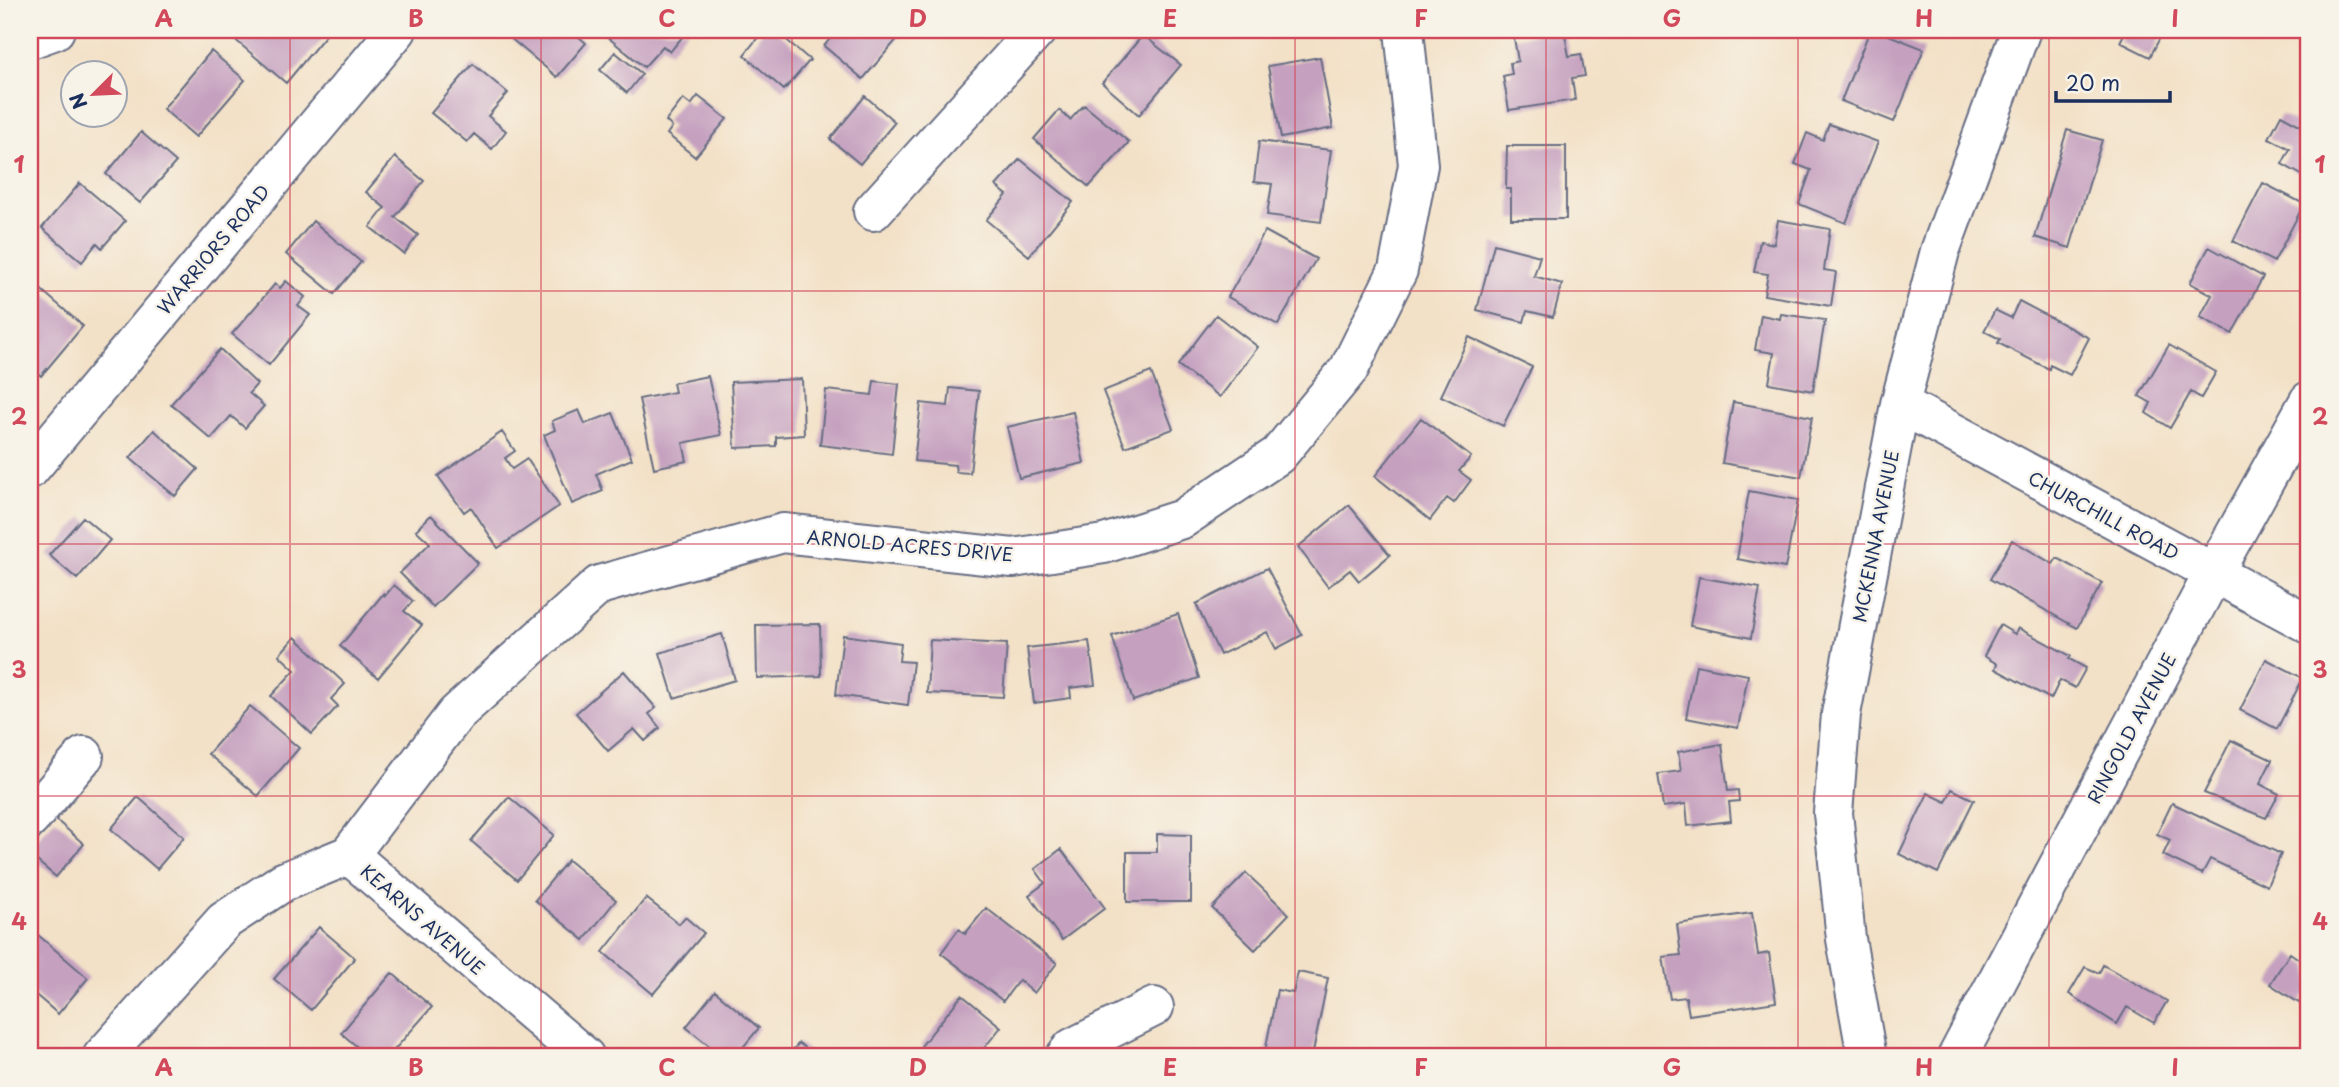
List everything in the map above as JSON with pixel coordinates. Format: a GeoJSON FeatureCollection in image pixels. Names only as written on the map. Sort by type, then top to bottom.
{"type":"FeatureCollection","features":[{"type":"Feature","properties":{"kind":"street"},"geometry":{"type":"LineString","coordinates":[[30,39],[55,30]]}},
{"type":"Feature","properties":{"kind":"street","name":"WARRIORS ROAD"},"geometry":{"type":"LineString","coordinates":[[30,468],[397,30]]}},
{"type":"Feature","properties":{"kind":"street"},"geometry":{"type":"LineString","coordinates":[[873,211],[1037,30]]}},
{"type":"Feature","properties":{"kind":"street","name":"ARNOLD ACRES DRIVE"},"geometry":{"type":"LineString","coordinates":[[349,855],[456,715],[599,584],[783,533],[1013,558],[1104,544],[1182,519],[1278,454],[1349,369],[1398,270],[1419,165],[1404,30]]}},
{"type":"Feature","properties":{"kind":"street","name":"MCKENNA AVENUE"},"geometry":{"type":"LineString","coordinates":[[1867,1057],[1846,939],[1833,813],[1841,714],[1900,404],[1940,251],[2021,30]]}},
{"type":"Feature","properties":{"kind":"street","name":"RINGOLD AVENUE"},"geometry":{"type":"LineString","coordinates":[[1957,1057],[2213,574],[2309,401]]}},
{"type":"Feature","properties":{"kind":"street","name":"CHURCHILL ROAD"},"geometry":{"type":"LineString","coordinates":[[1900,404],[2309,624]]}},
{"type":"Feature","properties":{"kind":"street"},"geometry":{"type":"LineString","coordinates":[[30,819],[84,756]]}},
{"type":"Feature","properties":{"kind":"street","name":"KEARNS AVENUE"},"geometry":{"type":"LineString","coordinates":[[102,1057],[224,921],[283,882],[349,855],[584,1057]]}},
{"type":"Feature","properties":{"kind":"street"},"geometry":{"type":"LineString","coordinates":[[1065,1057],[1072,1048],[1154,1007]]}},
{"type":"Feature","properties":{"kind":"building"},"geometry":{"type":"Polygon","coordinates":[[[330,30],[286,83],[226,32],[330,30]]]}},
{"type":"Feature","properties":{"kind":"building"},"geometry":{"type":"Polygon","coordinates":[[[571,30],[586,43],[557,77],[503,32],[571,30]]]}},
{"type":"Feature","properties":{"kind":"building"},"geometry":{"type":"Polygon","coordinates":[[[599,30],[688,30],[670,52],[663,46],[644,67],[599,30]]]}},
{"type":"Feature","properties":{"kind":"building"},"geometry":{"type":"Polygon","coordinates":[[[764,30],[775,30],[810,60],[784,90],[744,55],[764,30]]]}},
{"type":"Feature","properties":{"kind":"building"},"geometry":{"type":"Polygon","coordinates":[[[837,30],[905,30],[863,79],[824,46],[837,30]]]}},
{"type":"Feature","properties":{"kind":"building"},"geometry":{"type":"Polygon","coordinates":[[[1541,30],[1564,30],[1569,56],[1581,54],[1585,76],[1572,78],[1575,100],[1509,110],[1503,76],[1512,74],[1510,63],[1518,61],[1514,38],[1542,33],[1541,30]]]}},
{"type":"Feature","properties":{"kind":"building"},"geometry":{"type":"Polygon","coordinates":[[[1870,30],[1924,49],[1894,122],[1841,101],[1870,30]]]}},
{"type":"Feature","properties":{"kind":"building"},"geometry":{"type":"Polygon","coordinates":[[[2126,30],[2164,30],[2150,57],[2120,42],[2126,30]]]}},
{"type":"Feature","properties":{"kind":"building"},"geometry":{"type":"Polygon","coordinates":[[[1143,35],[1181,65],[1139,115],[1102,83],[1143,35]]]}},
{"type":"Feature","properties":{"kind":"building"},"geometry":{"type":"Polygon","coordinates":[[[211,51],[245,80],[196,137],[163,109],[211,51]]]}},
{"type":"Feature","properties":{"kind":"building"},"geometry":{"type":"Polygon","coordinates":[[[615,52],[642,74],[627,93],[600,70],[615,52]]]}},
{"type":"Feature","properties":{"kind":"building"},"geometry":{"type":"Polygon","coordinates":[[[1320,57],[1333,128],[1281,138],[1268,66],[1320,57]]]}},
{"type":"Feature","properties":{"kind":"building"},"geometry":{"type":"Polygon","coordinates":[[[473,64],[508,93],[488,116],[506,131],[492,149],[474,134],[467,142],[431,113],[473,64]]]}},
{"type":"Feature","properties":{"kind":"building"},"geometry":{"type":"Polygon","coordinates":[[[698,96],[727,119],[695,157],[667,134],[672,127],[666,121],[683,99],[691,105],[698,96]]]}},
{"type":"Feature","properties":{"kind":"building"},"geometry":{"type":"Polygon","coordinates":[[[865,96],[895,122],[860,164],[830,139],[865,96]]]}},
{"type":"Feature","properties":{"kind":"building"},"geometry":{"type":"Polygon","coordinates":[[[1084,105],[1129,142],[1089,187],[1034,139],[1059,110],[1070,120],[1084,105]]]}},
{"type":"Feature","properties":{"kind":"building"},"geometry":{"type":"Polygon","coordinates":[[[2281,115],[2309,130],[2309,179],[2282,164],[2290,149],[2269,138],[2281,115]]]}},
{"type":"Feature","properties":{"kind":"building"},"geometry":{"type":"Polygon","coordinates":[[[1829,124],[1878,142],[1846,223],[1799,204],[1811,170],[1795,164],[1807,133],[1823,140],[1829,124]]]}},
{"type":"Feature","properties":{"kind":"building"},"geometry":{"type":"Polygon","coordinates":[[[2067,130],[2102,140],[2070,248],[2035,237],[2067,130]]]}},
{"type":"Feature","properties":{"kind":"building"},"geometry":{"type":"Polygon","coordinates":[[[141,132],[176,162],[140,203],[106,174],[141,132]]]}},
{"type":"Feature","properties":{"kind":"building"},"geometry":{"type":"Polygon","coordinates":[[[1259,141],[1331,150],[1321,222],[1267,215],[1272,184],[1254,182],[1259,141]]]}},
{"type":"Feature","properties":{"kind":"building"},"geometry":{"type":"Polygon","coordinates":[[[1507,146],[1566,146],[1566,219],[1511,219],[1511,189],[1506,189],[1507,146]]]}},
{"type":"Feature","properties":{"kind":"building"},"geometry":{"type":"Polygon","coordinates":[[[395,157],[424,181],[395,217],[418,235],[404,254],[370,227],[385,208],[366,192],[395,157]]]}},
{"type":"Feature","properties":{"kind":"building"},"geometry":{"type":"Polygon","coordinates":[[[1020,159],[1073,202],[1029,256],[986,220],[1007,195],[996,186],[1020,159]]]}},
{"type":"Feature","properties":{"kind":"building"},"geometry":{"type":"Polygon","coordinates":[[[80,183],[125,221],[102,248],[97,243],[82,262],[42,228],[80,183]]]}},
{"type":"Feature","properties":{"kind":"building"},"geometry":{"type":"Polygon","coordinates":[[[2263,183],[2304,204],[2274,262],[2233,241],[2263,183]]]}},
{"type":"Feature","properties":{"kind":"building"},"geometry":{"type":"Polygon","coordinates":[[[1778,220],[1830,229],[1824,270],[1836,272],[1831,306],[1764,295],[1768,274],[1754,272],[1760,241],[1774,244],[1778,220]]]}},
{"type":"Feature","properties":{"kind":"building"},"geometry":{"type":"Polygon","coordinates":[[[313,221],[361,262],[334,294],[286,254],[313,221]]]}},
{"type":"Feature","properties":{"kind":"building"},"geometry":{"type":"Polygon","coordinates":[[[1265,231],[1316,259],[1278,325],[1228,297],[1265,231]]]}},
{"type":"Feature","properties":{"kind":"building"},"geometry":{"type":"Polygon","coordinates":[[[1494,244],[1540,256],[1534,276],[1562,284],[1553,317],[1527,311],[1524,322],[1477,310],[1494,244]]]}},
{"type":"Feature","properties":{"kind":"building"},"geometry":{"type":"Polygon","coordinates":[[[2209,247],[2263,277],[2232,334],[2200,317],[2212,295],[2190,283],[2209,247]]]}},
{"type":"Feature","properties":{"kind":"building"},"geometry":{"type":"Polygon","coordinates":[[[30,280],[83,326],[41,376],[30,366],[30,280]]]}},
{"type":"Feature","properties":{"kind":"building"},"geometry":{"type":"Polygon","coordinates":[[[286,281],[305,297],[298,306],[310,315],[269,365],[232,334],[275,284],[280,288],[286,281]]]}},
{"type":"Feature","properties":{"kind":"building"},"geometry":{"type":"Polygon","coordinates":[[[2019,301],[2089,338],[2070,375],[2050,365],[2049,369],[1998,343],[2000,339],[1984,331],[1995,310],[2011,318],[2019,301]]]}},
{"type":"Feature","properties":{"kind":"building"},"geometry":{"type":"Polygon","coordinates":[[[1781,314],[1825,320],[1813,391],[1769,383],[1774,353],[1755,350],[1761,315],[1780,319],[1781,314]]]}},
{"type":"Feature","properties":{"kind":"building"},"geometry":{"type":"Polygon","coordinates":[[[1216,315],[1258,347],[1220,397],[1178,365],[1216,315]]]}},
{"type":"Feature","properties":{"kind":"building"},"geometry":{"type":"Polygon","coordinates":[[[1469,337],[1532,367],[1503,426],[1441,396],[1469,337]]]}},
{"type":"Feature","properties":{"kind":"building"},"geometry":{"type":"Polygon","coordinates":[[[2169,345],[2216,372],[2201,398],[2191,392],[2170,428],[2146,413],[2151,403],[2139,396],[2169,345]]]}},
{"type":"Feature","properties":{"kind":"building"},"geometry":{"type":"Polygon","coordinates":[[[220,349],[257,384],[249,393],[264,406],[245,428],[231,416],[211,439],[171,404],[220,349]]]}},
{"type":"Feature","properties":{"kind":"building"},"geometry":{"type":"Polygon","coordinates":[[[1151,372],[1173,429],[1125,447],[1103,391],[1151,372]]]}},
{"type":"Feature","properties":{"kind":"building"},"geometry":{"type":"Polygon","coordinates":[[[708,376],[721,435],[683,443],[687,461],[654,468],[639,399],[675,392],[673,383],[708,376]]]}},
{"type":"Feature","properties":{"kind":"building"},"geometry":{"type":"Polygon","coordinates":[[[802,379],[804,435],[776,437],[776,446],[735,448],[731,382],[802,379]]]}},
{"type":"Feature","properties":{"kind":"building"},"geometry":{"type":"Polygon","coordinates":[[[874,381],[899,384],[892,454],[820,445],[826,390],[872,395],[874,381]]]}},
{"type":"Feature","properties":{"kind":"building"},"geometry":{"type":"Polygon","coordinates":[[[950,388],[979,391],[970,473],[956,472],[955,465],[914,461],[921,403],[948,406],[950,388]]]}},
{"type":"Feature","properties":{"kind":"building"},"geometry":{"type":"Polygon","coordinates":[[[1733,402],[1812,417],[1801,477],[1722,463],[1733,402]]]}},
{"type":"Feature","properties":{"kind":"building"},"geometry":{"type":"Polygon","coordinates":[[[579,410],[585,424],[613,413],[632,459],[596,474],[603,491],[572,504],[544,435],[555,430],[552,421],[579,410]]]}},
{"type":"Feature","properties":{"kind":"building"},"geometry":{"type":"Polygon","coordinates":[[[1073,412],[1084,463],[1019,478],[1007,427],[1073,412]]]}},
{"type":"Feature","properties":{"kind":"building"},"geometry":{"type":"Polygon","coordinates":[[[1421,418],[1471,457],[1459,471],[1471,480],[1454,503],[1447,498],[1430,520],[1375,476],[1421,418]]]}},
{"type":"Feature","properties":{"kind":"building"},"geometry":{"type":"Polygon","coordinates":[[[154,430],[198,469],[175,496],[130,458],[154,430]]]}},
{"type":"Feature","properties":{"kind":"building"},"geometry":{"type":"Polygon","coordinates":[[[502,432],[515,451],[505,458],[512,469],[527,459],[559,506],[498,548],[471,507],[464,512],[438,476],[502,432]]]}},
{"type":"Feature","properties":{"kind":"building"},"geometry":{"type":"Polygon","coordinates":[[[1749,491],[1798,500],[1785,568],[1737,559],[1749,491]]]}},
{"type":"Feature","properties":{"kind":"building"},"geometry":{"type":"Polygon","coordinates":[[[1349,505],[1390,555],[1359,581],[1350,570],[1328,587],[1298,547],[1349,505]]]}},
{"type":"Feature","properties":{"kind":"building"},"geometry":{"type":"Polygon","coordinates":[[[431,515],[478,563],[433,607],[400,573],[430,543],[416,530],[431,515]]]}},
{"type":"Feature","properties":{"kind":"building"},"geometry":{"type":"Polygon","coordinates":[[[83,517],[110,540],[77,579],[49,555],[83,517]]]}},
{"type":"Feature","properties":{"kind":"building"},"geometry":{"type":"Polygon","coordinates":[[[2012,540],[2053,564],[2057,558],[2102,583],[2077,628],[1990,579],[2012,540]]]}},
{"type":"Feature","properties":{"kind":"building"},"geometry":{"type":"Polygon","coordinates":[[[1267,568],[1302,635],[1276,649],[1267,632],[1220,655],[1196,604],[1267,568]]]}},
{"type":"Feature","properties":{"kind":"building"},"geometry":{"type":"Polygon","coordinates":[[[1699,577],[1760,588],[1751,638],[1690,626],[1699,577]]]}},
{"type":"Feature","properties":{"kind":"building"},"geometry":{"type":"Polygon","coordinates":[[[394,585],[413,601],[404,611],[422,625],[378,678],[340,646],[383,594],[385,596],[394,585]]]}},
{"type":"Feature","properties":{"kind":"building"},"geometry":{"type":"Polygon","coordinates":[[[1178,614],[1199,678],[1133,701],[1112,636],[1178,614]]]}},
{"type":"Feature","properties":{"kind":"building"},"geometry":{"type":"Polygon","coordinates":[[[820,624],[821,676],[757,678],[756,625],[820,624]]]}},
{"type":"Feature","properties":{"kind":"building"},"geometry":{"type":"Polygon","coordinates":[[[2000,625],[2015,634],[2018,628],[2071,656],[2069,659],[2086,668],[2075,688],[2060,680],[2051,699],[1995,669],[1997,664],[1984,656],[2000,625]]]}},
{"type":"Feature","properties":{"kind":"building"},"geometry":{"type":"Polygon","coordinates":[[[722,634],[735,680],[674,698],[660,653],[722,634]]]}},
{"type":"Feature","properties":{"kind":"building"},"geometry":{"type":"Polygon","coordinates":[[[843,635],[901,643],[899,661],[913,662],[908,705],[836,695],[843,635]]]}},
{"type":"Feature","properties":{"kind":"building"},"geometry":{"type":"Polygon","coordinates":[[[295,637],[345,684],[331,699],[338,706],[312,734],[271,696],[295,670],[279,655],[295,637]]]}},
{"type":"Feature","properties":{"kind":"building"},"geometry":{"type":"Polygon","coordinates":[[[930,640],[1007,644],[1003,697],[927,693],[930,640]]]}},
{"type":"Feature","properties":{"kind":"building"},"geometry":{"type":"Polygon","coordinates":[[[1089,641],[1095,685],[1070,688],[1071,698],[1034,703],[1027,648],[1089,641]]]}},
{"type":"Feature","properties":{"kind":"building"},"geometry":{"type":"Polygon","coordinates":[[[2266,659],[2303,678],[2277,729],[2240,710],[2266,659]]]}},
{"type":"Feature","properties":{"kind":"building"},"geometry":{"type":"Polygon","coordinates":[[[1696,665],[1748,675],[1738,728],[1686,718],[1696,665]]]}},
{"type":"Feature","properties":{"kind":"building"},"geometry":{"type":"Polygon","coordinates":[[[624,671],[656,708],[649,714],[660,728],[645,741],[634,729],[608,751],[576,713],[624,671]]]}},
{"type":"Feature","properties":{"kind":"building"},"geometry":{"type":"Polygon","coordinates":[[[250,706],[299,748],[258,796],[208,754],[250,706]]]}},
{"type":"Feature","properties":{"kind":"building"},"geometry":{"type":"Polygon","coordinates":[[[2231,740],[2272,760],[2260,784],[2279,794],[2266,818],[2204,793],[2231,740]]]}},
{"type":"Feature","properties":{"kind":"building"},"geometry":{"type":"Polygon","coordinates":[[[1722,744],[1728,791],[1738,790],[1739,801],[1729,802],[1731,821],[1688,826],[1686,804],[1663,807],[1658,774],[1681,771],[1678,752],[1722,744]]]}},
{"type":"Feature","properties":{"kind":"building"},"geometry":{"type":"Polygon","coordinates":[[[1952,789],[1974,800],[1938,873],[1899,854],[1928,793],[1946,802],[1952,789]]]}},
{"type":"Feature","properties":{"kind":"building"},"geometry":{"type":"Polygon","coordinates":[[[138,797],[184,837],[157,869],[111,829],[138,797]]]}},
{"type":"Feature","properties":{"kind":"building"},"geometry":{"type":"Polygon","coordinates":[[[509,797],[554,835],[517,880],[471,841],[509,797]]]}},
{"type":"Feature","properties":{"kind":"building"},"geometry":{"type":"Polygon","coordinates":[[[2172,803],[2281,854],[2267,886],[2210,859],[2202,874],[2163,855],[2170,840],[2157,834],[2172,803]]]}},
{"type":"Feature","properties":{"kind":"building"},"geometry":{"type":"Polygon","coordinates":[[[55,819],[84,844],[56,877],[30,855],[30,849],[55,819]]]}},
{"type":"Feature","properties":{"kind":"building"},"geometry":{"type":"Polygon","coordinates":[[[1157,834],[1191,835],[1191,902],[1127,902],[1127,852],[1157,852],[1157,834]]]}},
{"type":"Feature","properties":{"kind":"building"},"geometry":{"type":"Polygon","coordinates":[[[1061,849],[1105,908],[1062,940],[1029,895],[1045,883],[1035,869],[1061,849]]]}},
{"type":"Feature","properties":{"kind":"building"},"geometry":{"type":"Polygon","coordinates":[[[568,860],[616,900],[584,940],[535,900],[568,860]]]}},
{"type":"Feature","properties":{"kind":"building"},"geometry":{"type":"Polygon","coordinates":[[[1246,873],[1289,914],[1255,950],[1212,908],[1246,873]]]}},
{"type":"Feature","properties":{"kind":"building"},"geometry":{"type":"Polygon","coordinates":[[[646,898],[679,924],[685,917],[704,933],[653,994],[603,952],[646,898]]]}},
{"type":"Feature","properties":{"kind":"building"},"geometry":{"type":"Polygon","coordinates":[[[986,908],[1057,963],[1034,993],[1019,980],[1003,1001],[941,953],[959,929],[965,934],[986,908]]]}},
{"type":"Feature","properties":{"kind":"building"},"geometry":{"type":"Polygon","coordinates":[[[1752,913],[1758,955],[1769,953],[1776,1002],[1689,1015],[1686,997],[1670,999],[1663,957],[1681,955],[1677,924],[1752,913]]]}},
{"type":"Feature","properties":{"kind":"building"},"geometry":{"type":"Polygon","coordinates":[[[319,927],[355,958],[311,1010],[274,979],[319,927]]]}},
{"type":"Feature","properties":{"kind":"building"},"geometry":{"type":"Polygon","coordinates":[[[30,928],[88,978],[58,1014],[30,990],[30,928]]]}},
{"type":"Feature","properties":{"kind":"building"},"geometry":{"type":"Polygon","coordinates":[[[2290,953],[2309,966],[2309,988],[2299,1003],[2270,984],[2290,953]]]}},
{"type":"Feature","properties":{"kind":"building"},"geometry":{"type":"Polygon","coordinates":[[[2103,965],[2167,1001],[2154,1023],[2127,1007],[2117,1024],[2069,994],[2085,967],[2099,973],[2103,965]]]}},
{"type":"Feature","properties":{"kind":"building"},"geometry":{"type":"Polygon","coordinates":[[[1298,972],[1328,978],[1312,1057],[1264,1057],[1277,990],[1293,993],[1298,972]]]}},
{"type":"Feature","properties":{"kind":"building"},"geometry":{"type":"Polygon","coordinates":[[[392,973],[432,1007],[388,1057],[369,1057],[341,1033],[392,973]]]}},
{"type":"Feature","properties":{"kind":"building"},"geometry":{"type":"Polygon","coordinates":[[[715,991],[759,1028],[735,1057],[723,1057],[686,1027],[715,991]]]}},
{"type":"Feature","properties":{"kind":"building"},"geometry":{"type":"Polygon","coordinates":[[[962,995],[1001,1027],[977,1057],[935,1057],[921,1046],[962,995]]]}},
{"type":"Feature","properties":{"kind":"building"},"geometry":{"type":"Polygon","coordinates":[[[799,1043],[816,1057],[787,1057],[799,1043]]]}}]}
